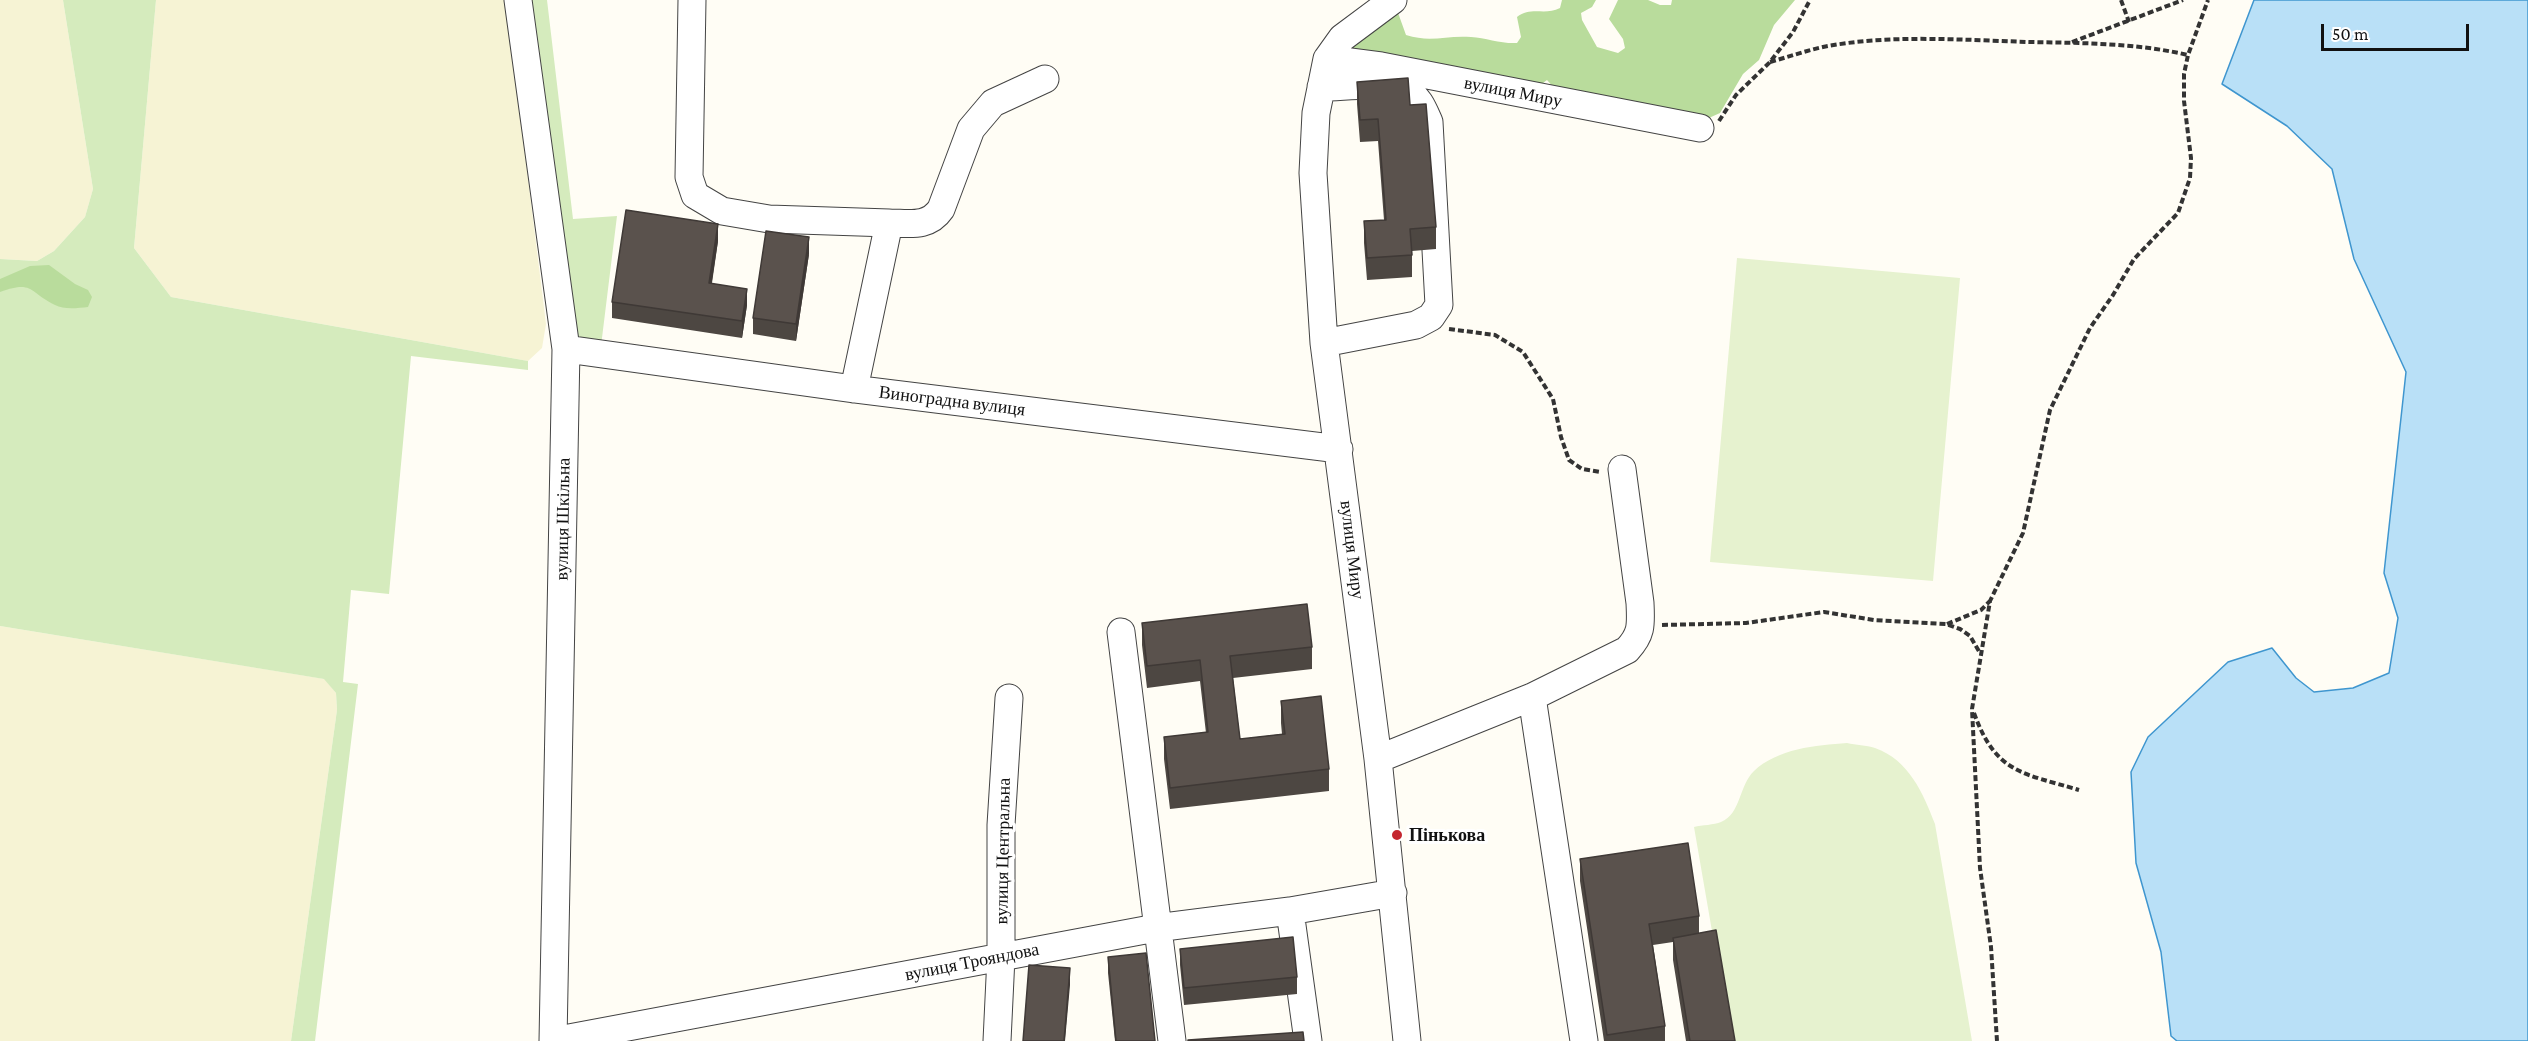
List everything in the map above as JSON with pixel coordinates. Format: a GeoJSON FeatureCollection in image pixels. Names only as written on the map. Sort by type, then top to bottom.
{"type":"FeatureCollection","features":[{"type":"Feature","properties":{"kind":"street","name":"вулиця Шкільна"},"geometry":{"type":"LineString","coordinates":[[518,0],[566,349],[553,1041]]}},
{"type":"Feature","properties":{"kind":"street"},"geometry":{"type":"LineString","coordinates":[[692,0],[689,177],[695,195],[722,211],[770,219],[920,224],[934,219],[941,209],[971,129],[993,103],[1045,79]]}},
{"type":"Feature","properties":{"kind":"street","name":"вулиця Миру"},"geometry":{"type":"LineString","coordinates":[[1394,0],[1342,38],[1327,59],[1316,113],[1313,174],[1324,343],[1378,759],[1407,1041]]}},
{"type":"Feature","properties":{"kind":"street","name":"вулиця Миру"},"geometry":{"type":"LineString","coordinates":[[1327,59],[1393,68],[1700,128]]}},
{"type":"Feature","properties":{"kind":"street"},"geometry":{"type":"LineString","coordinates":[[1321,87],[1383,87],[1408,92],[1421,104],[1429,122],[1439,305],[1431,317],[1416,325],[1324,343]]}},
{"type":"Feature","properties":{"kind":"street"},"geometry":{"type":"LineString","coordinates":[[854,389],[888,223]]}},
{"type":"Feature","properties":{"kind":"street","name":"Виноградна вулиця"},"geometry":{"type":"LineString","coordinates":[[566,349],[854,389],[1339,449]]}},
{"type":"Feature","properties":{"kind":"street"},"geometry":{"type":"LineString","coordinates":[[1378,759],[1532,697],[1627,650],[1637,639],[1641,625],[1623,478]]}},
{"type":"Feature","properties":{"kind":"street"},"geometry":{"type":"LineString","coordinates":[[1121,632],[1156,928],[1172,1041]]}},
{"type":"Feature","properties":{"kind":"street"},"geometry":{"type":"LineString","coordinates":[[1532,697],[1584,1041]]}},
{"type":"Feature","properties":{"kind":"street","name":"вулиця Центральна"},"geometry":{"type":"LineString","coordinates":[[997,1041],[1001,957],[1001,825],[1009,698]]}},
{"type":"Feature","properties":{"kind":"street","name":"вулиця Трояндова"},"geometry":{"type":"LineString","coordinates":[[553,1041],[662,1031],[1001,957],[1156,928],[1290,911],[1393,893]]}},
{"type":"Feature","properties":{"kind":"street"},"geometry":{"type":"LineString","coordinates":[[1290,911],[1308,1041]]}},
{"type":"Feature","properties":{"kind":"path"},"geometry":{"type":"LineString","coordinates":[[1700,128],[1719,122],[1736,95],[1770,62],[1793,32],[1810,0]]}},
{"type":"Feature","properties":{"kind":"path"},"geometry":{"type":"LineString","coordinates":[[2121,0],[2129,22]]}},
{"type":"Feature","properties":{"kind":"path"},"geometry":{"type":"LineString","coordinates":[[2068,43],[2183,0]]}},
{"type":"Feature","properties":{"kind":"path"},"geometry":{"type":"LineString","coordinates":[[1997,1041],[1991,947],[1980,868],[1972,709],[1990,601],[2023,533],[2050,410],[2055,397],[2090,328],[2114,295],[2134,259],[2178,213],[2190,178],[2192,158],[2183,86],[2188,55],[2208,0]]}},
{"type":"Feature","properties":{"kind":"path"},"geometry":{"type":"LineString","coordinates":[[1770,62],[1824,47],[1877,41],[2068,43],[2146,47],[2188,55]]}},
{"type":"Feature","properties":{"kind":"path"},"geometry":{"type":"LineString","coordinates":[[1416,325],[1495,335],[1523,352],[1553,399],[1561,437],[1569,460],[1582,469],[1623,478]]}},
{"type":"Feature","properties":{"kind":"path"},"geometry":{"type":"LineString","coordinates":[[1946,624],[1981,610],[1990,601]]}},
{"type":"Feature","properties":{"kind":"path"},"geometry":{"type":"LineString","coordinates":[[1641,625],[1746,623],[1824,612],[1874,620],[1946,624],[1970,636],[1980,653]]}},
{"type":"Feature","properties":{"kind":"path"},"geometry":{"type":"LineString","coordinates":[[1972,709],[1986,741],[2008,766],[2079,790]]}},
{"type":"Feature","properties":{"kind":"shaded area"},"geometry":{"type":"Polygon","coordinates":[[[0,0],[63,0],[93,189],[85,217],[54,251],[37,261],[0,259],[0,0]]]}},
{"type":"Feature","properties":{"kind":"shaded area"},"geometry":{"type":"Polygon","coordinates":[[[156,0],[506,0],[546,324],[542,348],[528,361],[171,297],[134,248],[156,0]]]}},
{"type":"Feature","properties":{"kind":"shaded area"},"geometry":{"type":"Polygon","coordinates":[[[0,626],[325,679],[336,693],[337,710],[291,1041],[0,1041],[0,626]]]}},
{"type":"Feature","properties":{"kind":"green space"},"geometry":{"type":"Polygon","coordinates":[[[63,0],[156,0],[134,248],[171,297],[528,361],[528,370],[411,356],[389,594],[351,590],[343,682],[358,684],[315,1041],[291,1041],[337,710],[336,693],[324,679],[0,626],[0,259],[37,261],[54,251],[85,217],[93,189],[63,0]]]}},
{"type":"Feature","properties":{"kind":"green space"},"geometry":{"type":"Polygon","coordinates":[[[529,0],[547,0],[573,219],[617,216],[601,346],[577,338],[529,0]]]}},
{"type":"Feature","properties":{"kind":"green space"},"geometry":{"type":"Polygon","coordinates":[[[1562,0],[1596,0],[1592,7],[1581,13],[1582,20],[1597,47],[1618,53],[1625,48],[1623,39],[1609,19],[1618,0],[1648,0],[1660,5],[1671,5],[1672,0],[1795,0],[1774,25],[1759,60],[1743,74],[1720,113],[1700,122],[1555,89],[1547,80],[1543,83],[1542,90],[1349,56],[1346,42],[1397,10],[1406,35],[1431,39],[1471,37],[1517,43],[1521,37],[1517,17],[1528,12],[1560,8],[1562,0]]]}},
{"type":"Feature","properties":{"kind":"green space"},"geometry":{"type":"Polygon","coordinates":[[[1737,258],[1960,278],[1933,581],[1710,562],[1737,258]]]}},
{"type":"Feature","properties":{"kind":"green space"},"geometry":{"type":"Polygon","coordinates":[[[49,265],[75,284],[88,290],[92,297],[88,307],[59,307],[25,287],[0,292],[0,279],[30,266],[49,265]]]}},
{"type":"Feature","properties":{"kind":"green space"},"geometry":{"type":"Polygon","coordinates":[[[1847,743],[1875,748],[1887,753],[1897,761],[1906,769],[1920,789],[1930,812],[1935,824],[1972,1041],[1731,1041],[1694,827],[1718,823],[1728,818],[1749,777],[1763,764],[1785,753],[1810,747],[1847,743]]]}},
{"type":"Feature","properties":{"kind":"water"},"geometry":{"type":"Polygon","coordinates":[[[2254,0],[2528,0],[2528,1041],[2177,1041],[2171,1036],[2161,952],[2136,863],[2131,772],[2148,737],[2228,662],[2272,648],[2296,678],[2314,692],[2353,688],[2389,673],[2398,618],[2384,573],[2406,372],[2354,259],[2332,169],[2287,126],[2222,84],[2254,0]]]}},
{"type":"Feature","properties":{"kind":"building"},"geometry":{"type":"Polygon","coordinates":[[[1408,78],[1410,105],[1426,104],[1436,227],[1410,229],[1412,255],[1367,258],[1364,221],[1386,220],[1378,119],[1360,120],[1357,82],[1408,78]]]}},
{"type":"Feature","properties":{"kind":"building"},"geometry":{"type":"Polygon","coordinates":[[[626,210],[718,224],[709,283],[747,289],[742,321],[612,302],[626,210]]]}},
{"type":"Feature","properties":{"kind":"building"},"geometry":{"type":"Polygon","coordinates":[[[766,231],[809,237],[796,324],[753,318],[766,231]]]}},
{"type":"Feature","properties":{"kind":"building"},"geometry":{"type":"Polygon","coordinates":[[[1307,604],[1312,647],[1230,656],[1240,739],[1285,734],[1281,701],[1321,696],[1329,769],[1170,788],[1164,737],[1208,732],[1200,660],[1147,666],[1142,623],[1307,604]]]}},
{"type":"Feature","properties":{"kind":"building"},"geometry":{"type":"Polygon","coordinates":[[[1688,843],[1699,916],[1649,924],[1665,1026],[1607,1035],[1580,859],[1688,843]]]}},
{"type":"Feature","properties":{"kind":"building"},"geometry":{"type":"Polygon","coordinates":[[[1716,930],[1735,1041],[1690,1041],[1673,938],[1716,930]]]}},
{"type":"Feature","properties":{"kind":"building"},"geometry":{"type":"Polygon","coordinates":[[[1293,937],[1297,977],[1184,988],[1180,949],[1293,937]]]}},
{"type":"Feature","properties":{"kind":"building"},"geometry":{"type":"Polygon","coordinates":[[[1146,953],[1155,1041],[1116,1041],[1108,957],[1146,953]]]}},
{"type":"Feature","properties":{"kind":"building"},"geometry":{"type":"Polygon","coordinates":[[[1029,965],[1070,968],[1064,1041],[1023,1041],[1029,965]]]}},
{"type":"Feature","properties":{"kind":"building"},"geometry":{"type":"Polygon","coordinates":[[[1303,1032],[1304,1041],[1188,1041],[1188,1040],[1303,1032]]]}},
{"type":"Feature","properties":{"kind":"place","name":"Пінькова"},"geometry":{"type":"Point","coordinates":[1397,835]}}]}
